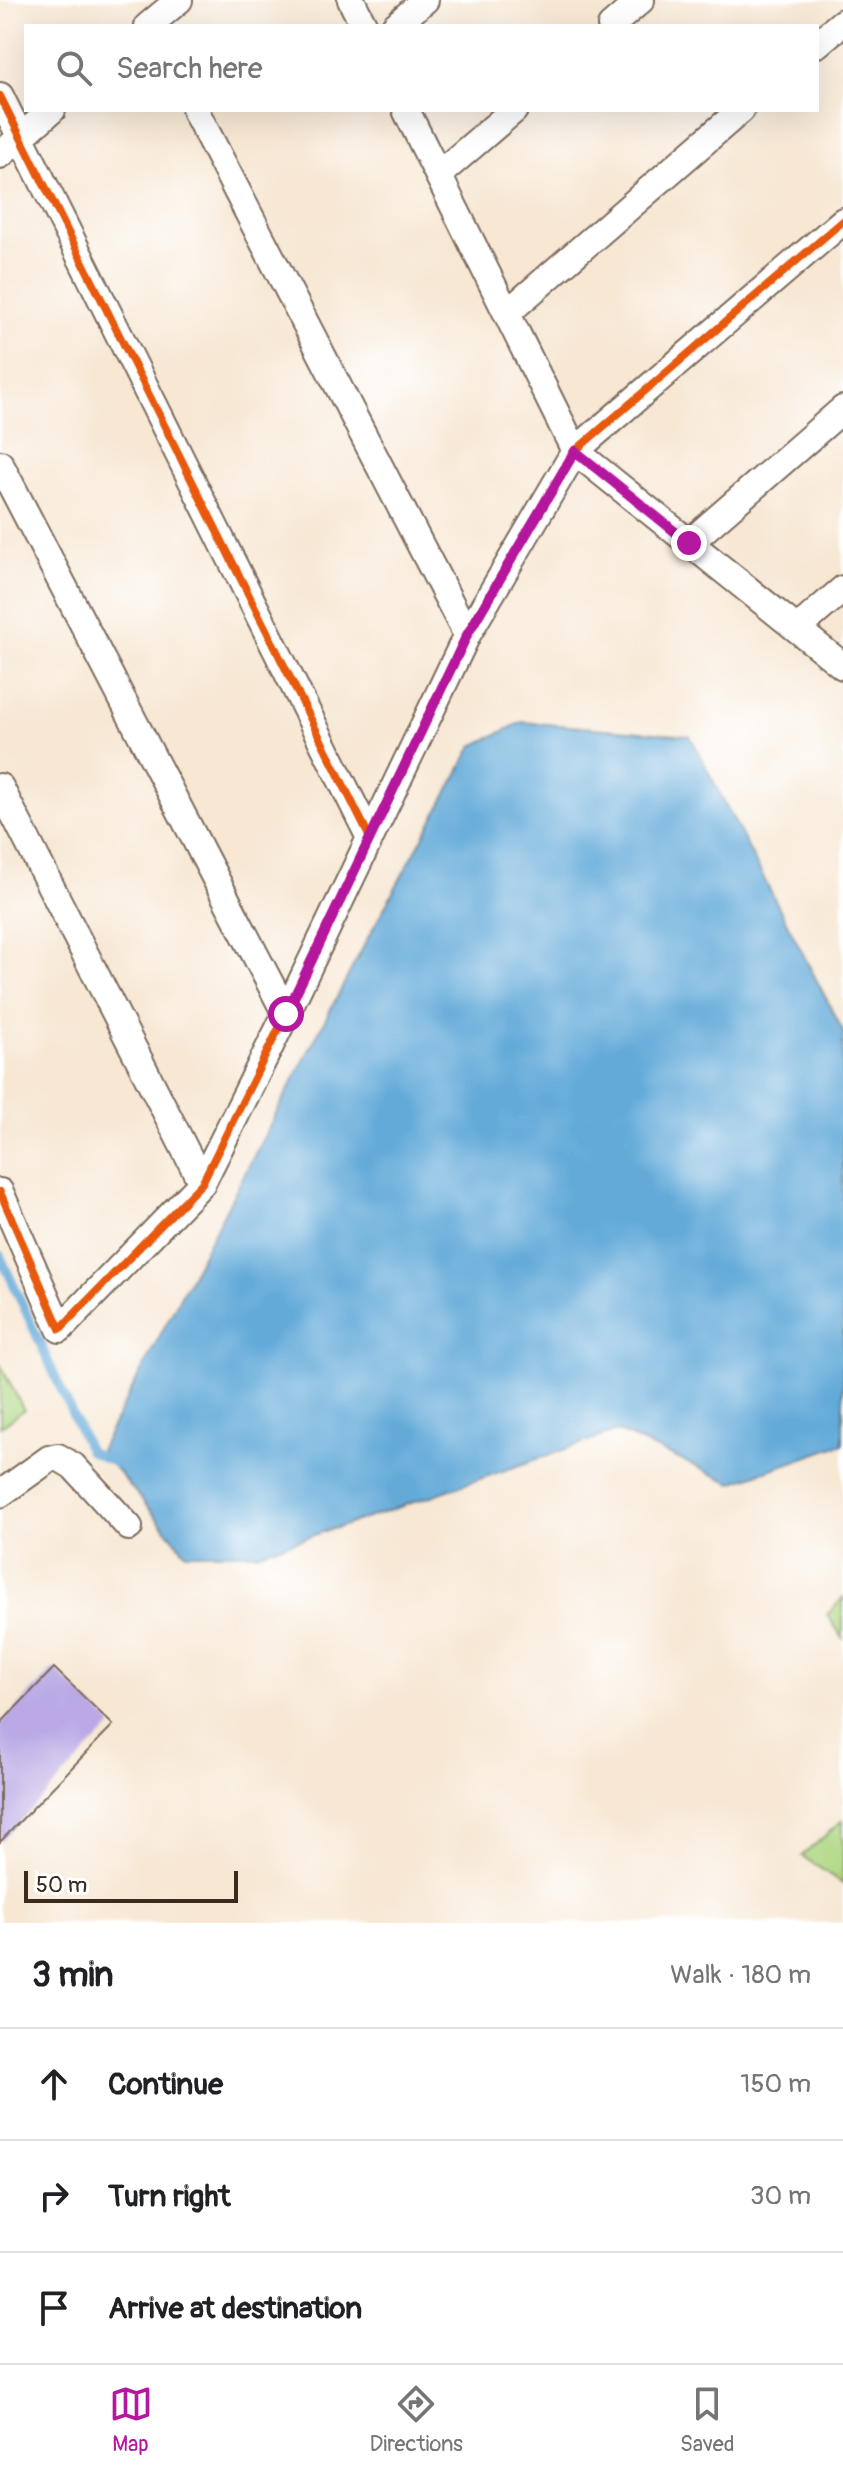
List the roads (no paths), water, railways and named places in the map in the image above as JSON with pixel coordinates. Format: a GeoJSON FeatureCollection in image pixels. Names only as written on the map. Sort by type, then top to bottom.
{"type":"FeatureCollection","features":[{"type":"Feature","properties":{"kind":"street"},"geometry":{"type":"LineString","coordinates":[[139,0],[150,24]]}},
{"type":"Feature","properties":{"kind":"street"},"geometry":{"type":"LineString","coordinates":[[151,24],[179,0]]}},
{"type":"Feature","properties":{"kind":"street"},"geometry":{"type":"LineString","coordinates":[[351,0],[363,24]]}},
{"type":"Feature","properties":{"kind":"street"},"geometry":{"type":"LineString","coordinates":[[397,24],[425,0]]}},
{"type":"Feature","properties":{"kind":"street"},"geometry":{"type":"LineString","coordinates":[[613,24],[641,0]]}},
{"type":"Feature","properties":{"kind":"street"},"geometry":{"type":"LineString","coordinates":[[819,42],[843,22]]}},
{"type":"Feature","properties":{"kind":"street"},"geometry":{"type":"LineString","coordinates":[[0,96],[370,838]]}},
{"type":"Feature","properties":{"kind":"street"},"geometry":{"type":"LineString","coordinates":[[0,155],[50,112]]}},
{"type":"Feature","properties":{"kind":"street"},"geometry":{"type":"LineString","coordinates":[[196,112],[467,635]]}},
{"type":"Feature","properties":{"kind":"street"},"geometry":{"type":"LineString","coordinates":[[407,112],[575,451],[843,666]]}},
{"type":"Feature","properties":{"kind":"street"},"geometry":{"type":"LineString","coordinates":[[438,175],[512,112]]}},
{"type":"Feature","properties":{"kind":"street"},"geometry":{"type":"LineString","coordinates":[[507,313],[739,112]]}},
{"type":"Feature","properties":{"kind":"street"},"geometry":{"type":"LineString","coordinates":[[0,1192],[60,1329],[202,1183],[467,635],[575,451],[843,221]]}},
{"type":"Feature","properties":{"kind":"street"},"geometry":{"type":"LineString","coordinates":[[689,543],[843,409]]}},
{"type":"Feature","properties":{"kind":"street"},"geometry":{"type":"LineString","coordinates":[[0,464],[286,1014]]}},
{"type":"Feature","properties":{"kind":"street"},"geometry":{"type":"LineString","coordinates":[[797,629],[843,589]]}},
{"type":"Feature","properties":{"kind":"street"},"geometry":{"type":"LineString","coordinates":[[0,787],[202,1183]]}},
{"type":"Feature","properties":{"kind":"street"},"geometry":{"type":"LineString","coordinates":[[0,1494],[49,1459],[58,1457],[73,1466],[129,1527]]}},
{"type":"Feature","properties":{"kind":"water"},"geometry":{"type":"Polygon","coordinates":[[[522,722],[690,736],[843,1031],[843,1444],[732,1483],[617,1431],[377,1515],[257,1553],[186,1553],[100,1450],[370,934],[473,746],[522,722]]]}},
{"type":"Feature","properties":{"kind":"waterway"},"geometry":{"type":"LineString","coordinates":[[0,1255],[89,1451],[119,1465]]}}]}
